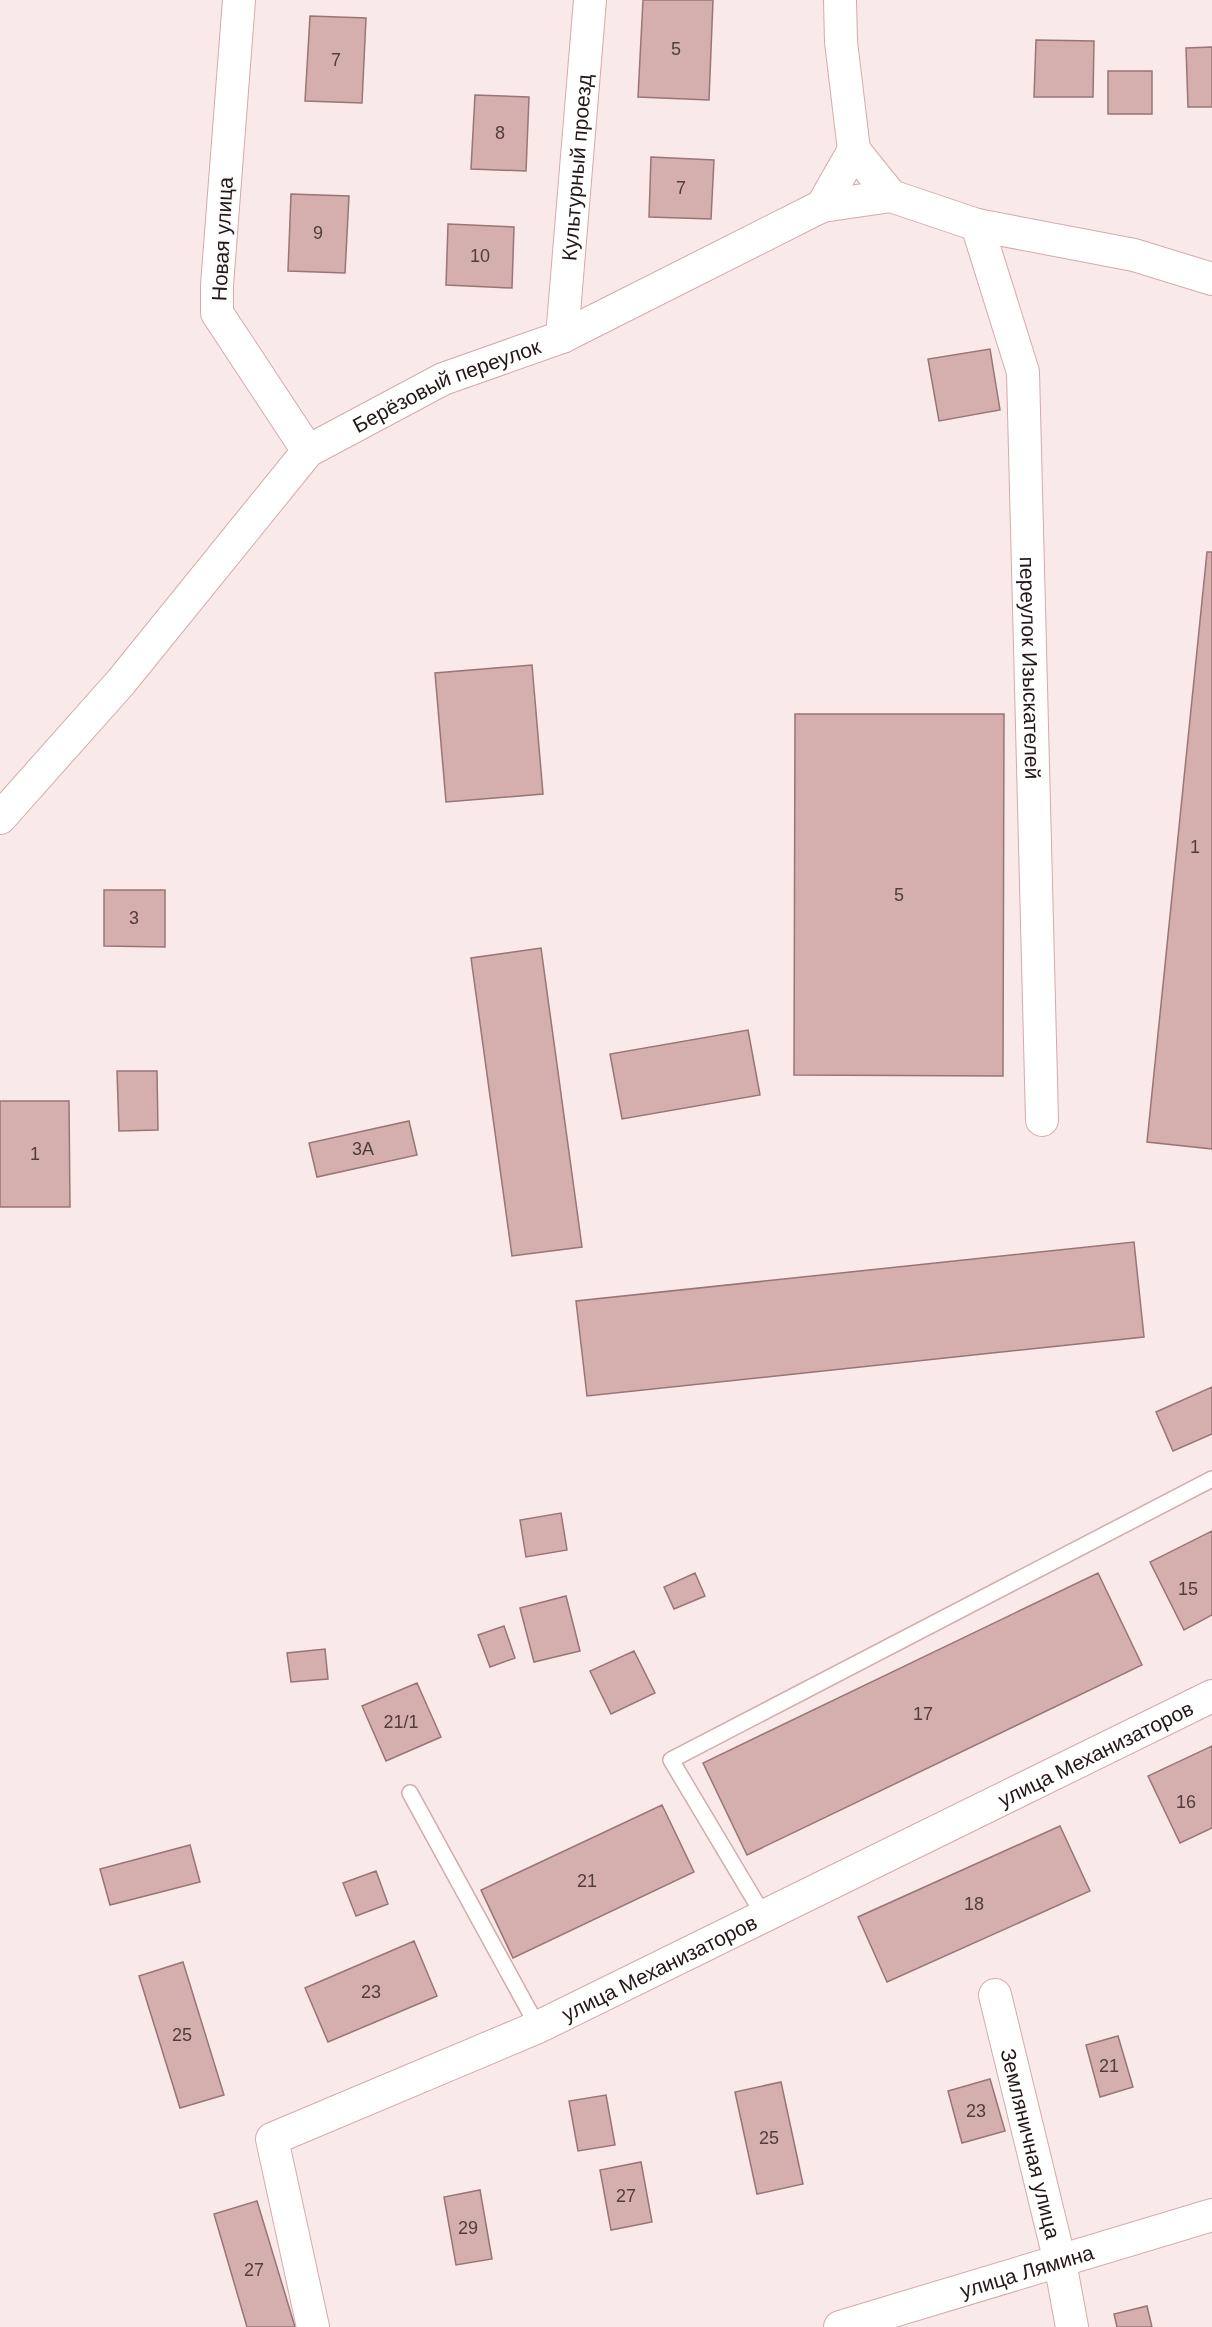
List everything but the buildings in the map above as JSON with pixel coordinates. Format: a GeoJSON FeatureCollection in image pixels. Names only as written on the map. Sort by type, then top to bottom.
{"type":"FeatureCollection","features":[{"type":"Feature","properties":{"kind":"street","name":"Новая улица"},"geometry":{"type":"LineString","coordinates":[[239,0],[217,285],[217,313],[308,451]]}},
{"type":"Feature","properties":{"kind":"street","name":"Культурный проезд"},"geometry":{"type":"LineString","coordinates":[[562,337],[590,0]]}},
{"type":"Feature","properties":{"kind":"street"},"geometry":{"type":"LineString","coordinates":[[840,0],[841,42],[854,150],[891,195],[977,225],[1134,255],[1207,274]]}},
{"type":"Feature","properties":{"kind":"street"},"geometry":{"type":"LineString","coordinates":[[822,206],[854,150]]}},
{"type":"Feature","properties":{"kind":"street","name":"Берёзовый переулок"},"geometry":{"type":"LineString","coordinates":[[0,818],[121,682],[308,451],[444,379],[562,337],[822,206],[891,195]]}},
{"type":"Feature","properties":{"kind":"street","name":"переулок Изыскателей"},"geometry":{"type":"LineString","coordinates":[[977,225],[1023,372],[1042,1120]]}},
{"type":"Feature","properties":{"kind":"street","name":"улица Механизаторов"},"geometry":{"type":"LineString","coordinates":[[313,2327],[272,2139],[538,2027],[1212,1696]]}},
{"type":"Feature","properties":{"kind":"street","name":"Земляничная улица"},"geometry":{"type":"LineString","coordinates":[[995,1995],[1059,2262],[1072,2327]]}},
{"type":"Feature","properties":{"kind":"street","name":"улица Лямина"},"geometry":{"type":"LineString","coordinates":[[840,2327],[1212,2215]]}},
{"type":"Feature","properties":{"kind":"lane"},"geometry":{"type":"LineString","coordinates":[[764,1916],[671,1760],[1212,1479]]}},
{"type":"Feature","properties":{"kind":"lane"},"geometry":{"type":"LineString","coordinates":[[410,1793],[538,2027]]}}]}
